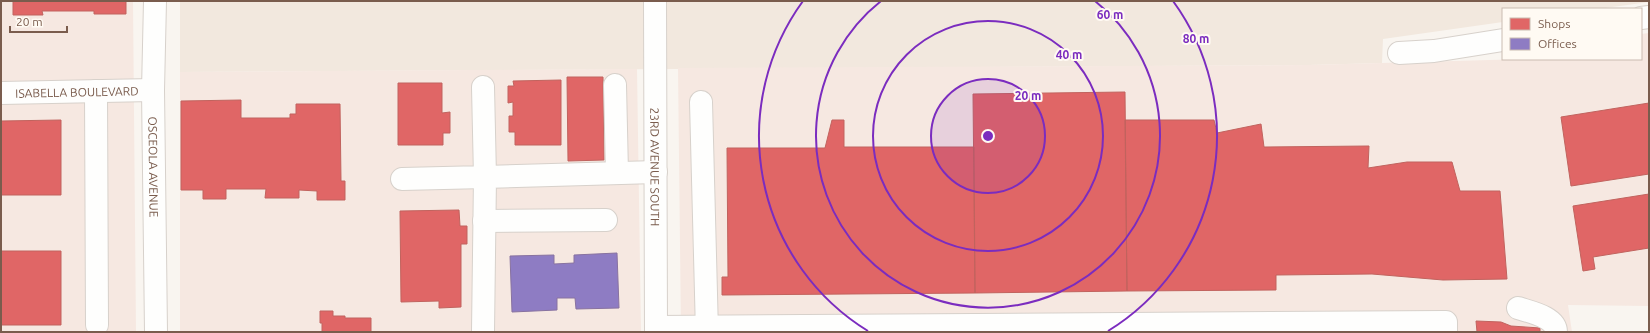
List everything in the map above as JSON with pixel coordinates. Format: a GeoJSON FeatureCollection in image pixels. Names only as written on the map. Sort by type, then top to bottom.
{"type":"FeatureCollection","features":[{"type":"Feature","properties":{"kind":"street","name":"OSCEOLA AVENUE"},"geometry":{"type":"LineString","coordinates":[[155,1],[153,90],[156,332]]}},
{"type":"Feature","properties":{"kind":"street","name":"23RD AVENUE SOUTH"},"geometry":{"type":"LineString","coordinates":[[655,1],[656,330]]}},
{"type":"Feature","properties":{"kind":"street"},"geometry":{"type":"LineString","coordinates":[[1399,53],[1434,51],[1502,40]]}},
{"type":"Feature","properties":{"kind":"street"},"geometry":{"type":"LineString","coordinates":[[615,85],[617,173]]}},
{"type":"Feature","properties":{"kind":"street"},"geometry":{"type":"LineString","coordinates":[[483,87],[483,332]]}},
{"type":"Feature","properties":{"kind":"street","name":"ISABELLA BOULEVARD"},"geometry":{"type":"LineString","coordinates":[[1,93],[153,90]]}},
{"type":"Feature","properties":{"kind":"street"},"geometry":{"type":"LineString","coordinates":[[96,91],[97,325]]}},
{"type":"Feature","properties":{"kind":"street"},"geometry":{"type":"LineString","coordinates":[[701,102],[707,329]]}},
{"type":"Feature","properties":{"kind":"street"},"geometry":{"type":"LineString","coordinates":[[402,179],[656,172]]}},
{"type":"Feature","properties":{"kind":"street"},"geometry":{"type":"LineString","coordinates":[[484,221],[606,220]]}},
{"type":"Feature","properties":{"kind":"street"},"geometry":{"type":"LineString","coordinates":[[1518,308],[1550,320],[1556,328],[1556,332]]}},
{"type":"Feature","properties":{"kind":"street"},"geometry":{"type":"LineString","coordinates":[[656,330],[1293,328],[1446,322],[1446,332]]}},
{"type":"Feature","properties":{"kind":"shaded area"},"geometry":{"type":"Polygon","coordinates":[[[1,1],[133,1],[136,332],[1,332],[1,1]]]}},
{"type":"Feature","properties":{"kind":"shaded area"},"geometry":{"type":"Polygon","coordinates":[[[180,1],[1649,1],[1605,8],[1502,8],[1502,22],[1383,39],[1382,63],[1309,65],[180,72],[180,1]]]}},
{"type":"Feature","properties":{"kind":"shaded area"},"geometry":{"type":"Polygon","coordinates":[[[1649,33],[1649,306],[1568,305],[1572,332],[681,332],[678,68],[1309,65],[1502,60],[1642,60],[1642,34],[1649,33]]]}},
{"type":"Feature","properties":{"kind":"shaded area"},"geometry":{"type":"Polygon","coordinates":[[[637,69],[641,332],[180,332],[180,72],[637,69]]]}},
{"type":"Feature","properties":{"kind":"building: Shops"},"geometry":{"type":"Polygon","coordinates":[[[13,1],[126,1],[126,14],[94,14],[94,11],[42,11],[43,15],[13,15],[13,1]]]}},
{"type":"Feature","properties":{"kind":"building: Shops"},"geometry":{"type":"Polygon","coordinates":[[[567,77],[603,77],[604,160],[568,161],[567,77]]]}},
{"type":"Feature","properties":{"kind":"building: Shops"},"geometry":{"type":"Polygon","coordinates":[[[561,80],[561,145],[515,145],[515,132],[509,132],[509,116],[513,116],[513,102],[508,103],[508,86],[514,86],[513,81],[561,80]]]}},
{"type":"Feature","properties":{"kind":"building: Shops"},"geometry":{"type":"Polygon","coordinates":[[[398,83],[442,83],[442,113],[450,112],[450,133],[443,133],[443,145],[398,145],[398,83]]]}},
{"type":"Feature","properties":{"kind":"building: Shops"},"geometry":{"type":"Polygon","coordinates":[[[1125,92],[1127,291],[975,293],[973,94],[1125,92]]]}},
{"type":"Feature","properties":{"kind":"building: Shops"},"geometry":{"type":"Polygon","coordinates":[[[241,100],[241,118],[290,118],[290,114],[296,114],[296,104],[340,104],[341,181],[345,181],[345,200],[317,200],[317,191],[299,190],[299,198],[265,198],[266,189],[226,189],[226,199],[203,199],[203,190],[181,190],[181,101],[241,100]]]}},
{"type":"Feature","properties":{"kind":"building: Shops"},"geometry":{"type":"Polygon","coordinates":[[[1649,103],[1649,174],[1571,186],[1561,117],[1649,103]]]}},
{"type":"Feature","properties":{"kind":"building: Shops"},"geometry":{"type":"Polygon","coordinates":[[[61,120],[61,195],[1,195],[1,121],[61,120]]]}},
{"type":"Feature","properties":{"kind":"building: Shops"},"geometry":{"type":"Polygon","coordinates":[[[832,120],[844,120],[844,147],[974,147],[975,293],[722,295],[722,277],[728,277],[727,148],[825,148],[832,120]]]}},
{"type":"Feature","properties":{"kind":"building: Shops"},"geometry":{"type":"Polygon","coordinates":[[[1125,120],[1214,120],[1217,133],[1261,124],[1264,147],[1369,146],[1368,168],[1407,162],[1452,162],[1460,191],[1500,191],[1507,279],[1443,280],[1372,274],[1276,275],[1276,290],[1127,291],[1125,120]]]}},
{"type":"Feature","properties":{"kind":"building: Shops"},"geometry":{"type":"Polygon","coordinates":[[[1649,194],[1649,248],[1593,257],[1595,269],[1583,271],[1573,206],[1649,194]]]}},
{"type":"Feature","properties":{"kind":"building: Shops"},"geometry":{"type":"Polygon","coordinates":[[[459,210],[460,226],[467,226],[467,244],[461,244],[461,307],[439,308],[439,301],[401,302],[400,211],[459,210]]]}},
{"type":"Feature","properties":{"kind":"building: Shops"},"geometry":{"type":"Polygon","coordinates":[[[1,251],[61,251],[61,325],[1,325],[1,251]]]}},
{"type":"Feature","properties":{"kind":"building: Shops"},"geometry":{"type":"Polygon","coordinates":[[[320,311],[333,311],[333,316],[345,316],[345,318],[371,318],[371,332],[322,332],[320,311]]]}},
{"type":"Feature","properties":{"kind":"building: Shops"},"geometry":{"type":"Polygon","coordinates":[[[1476,321],[1501,322],[1511,326],[1540,328],[1540,332],[1477,332],[1476,321]]]}},
{"type":"Feature","properties":{"kind":"building: Offices"},"geometry":{"type":"Polygon","coordinates":[[[617,253],[619,308],[576,309],[575,298],[557,298],[557,310],[512,312],[510,256],[554,255],[554,264],[574,263],[574,255],[617,253]]]}}]}
